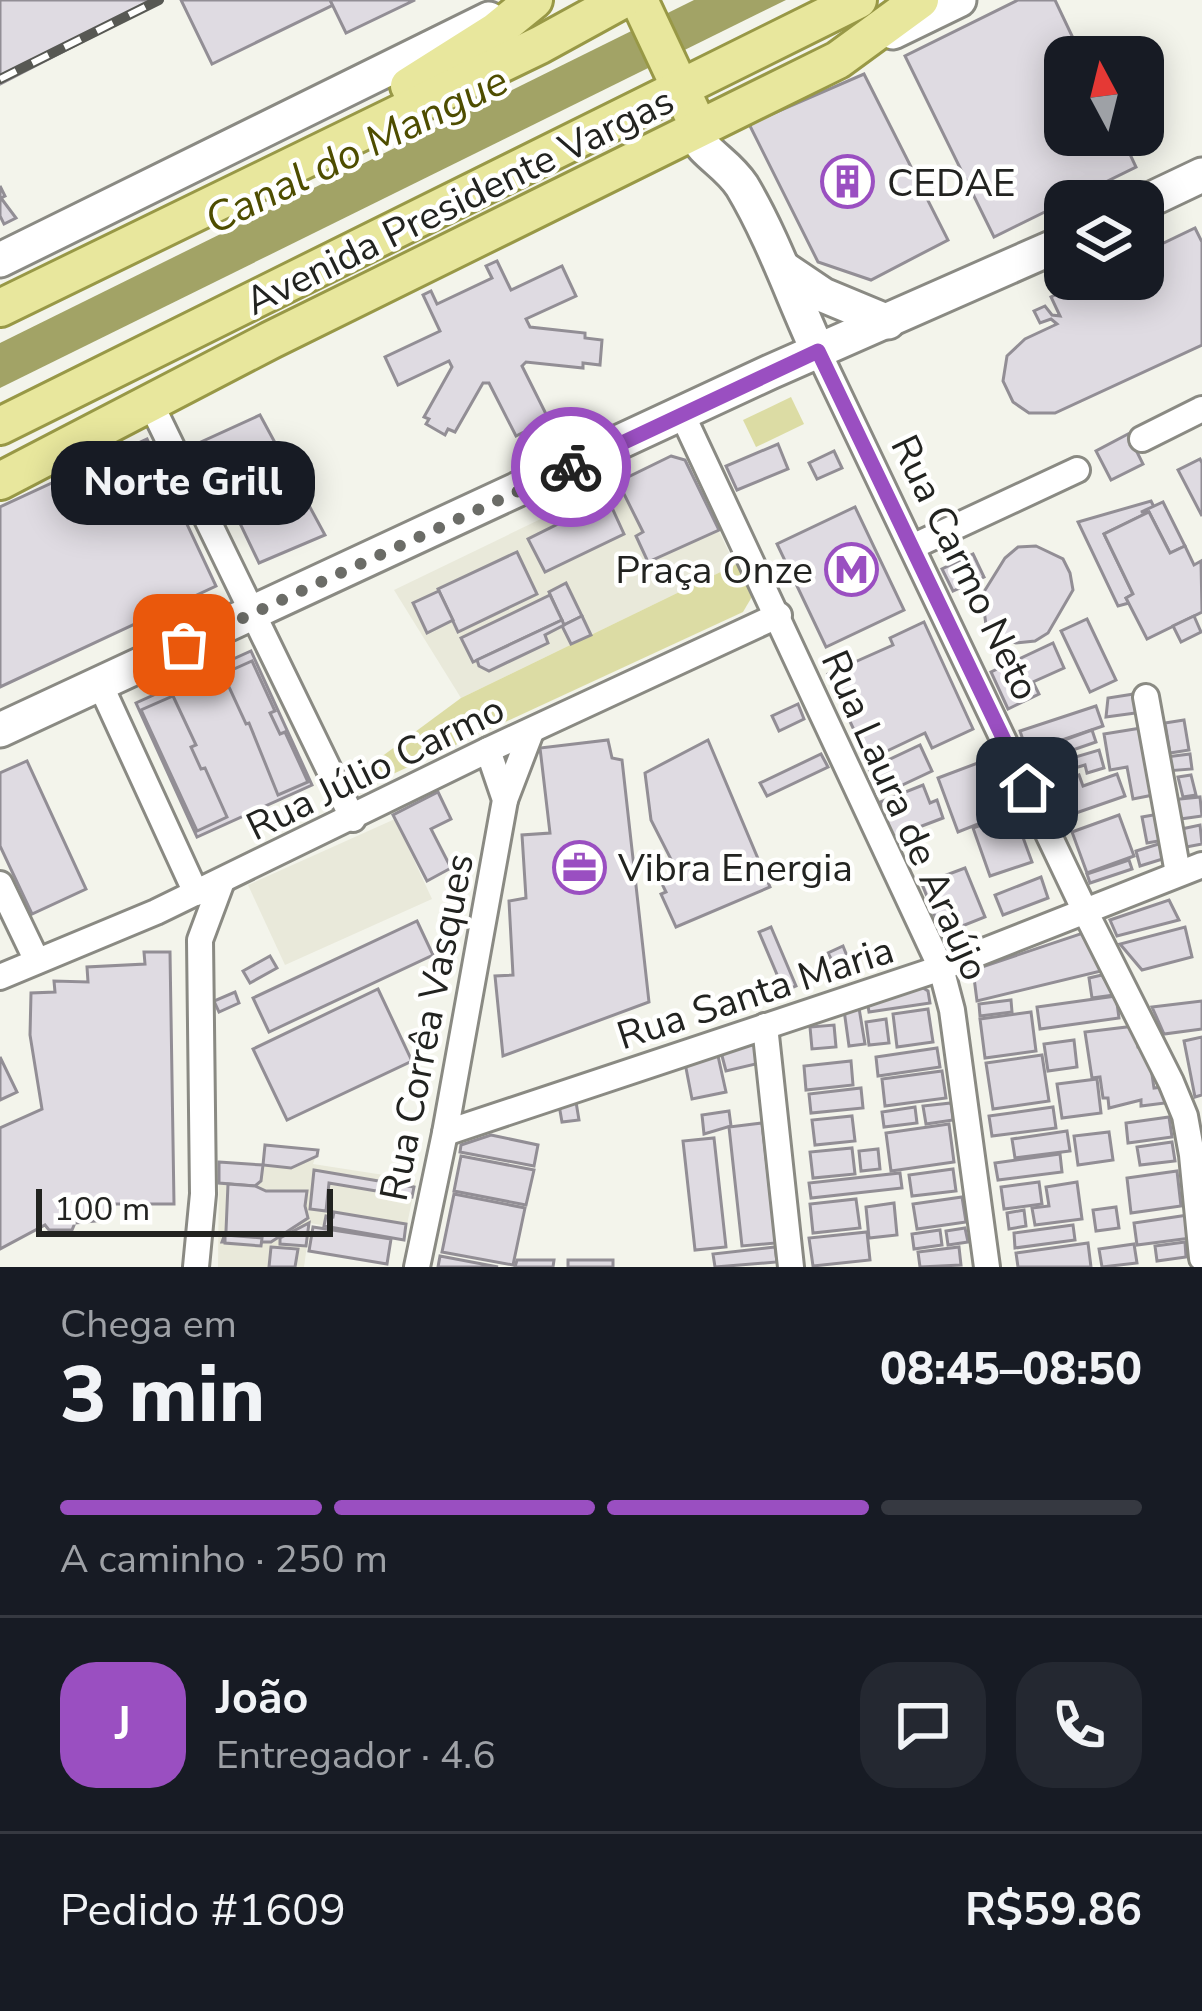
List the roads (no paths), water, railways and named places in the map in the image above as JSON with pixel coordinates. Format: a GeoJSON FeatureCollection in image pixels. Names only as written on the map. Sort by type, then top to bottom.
{"type":"FeatureCollection","features":[{"type":"Feature","properties":{"kind":"main road"},"geometry":{"type":"LineString","coordinates":[[342,138],[408,86],[496,31],[531,0]]}},
{"type":"Feature","properties":{"kind":"main road","name":"Avenida Presidente Vargas"},"geometry":{"type":"LineString","coordinates":[[0,426],[314,271],[677,75],[858,0]]}},
{"type":"Feature","properties":{"kind":"main road"},"geometry":{"type":"LineString","coordinates":[[838,60],[920,0]]}},
{"type":"Feature","properties":{"kind":"main road"},"geometry":{"type":"LineString","coordinates":[[0,308],[342,138],[540,45],[636,6],[677,75],[693,116],[692,131]]}},
{"type":"Feature","properties":{"kind":"main road","name":"Avenida Presidente Vargas"},"geometry":{"type":"LineString","coordinates":[[0,481],[271,340],[838,60]]}},
{"type":"Feature","properties":{"kind":"main road"},"geometry":{"type":"LineString","coordinates":[[271,340],[314,271]]}},
{"type":"Feature","properties":{"kind":"main road"},"geometry":{"type":"LineString","coordinates":[[0,458],[91,434]]}},
{"type":"Feature","properties":{"kind":"street"},"geometry":{"type":"LineString","coordinates":[[0,260],[531,0]]}},
{"type":"Feature","properties":{"kind":"street","name":"Avenida Presidente Vargas"},"geometry":{"type":"LineString","coordinates":[[838,60],[959,0]]}},
{"type":"Feature","properties":{"kind":"street","name":"Rua Carmo Neto"},"geometry":{"type":"LineString","coordinates":[[692,131],[703,151],[728,166],[782,268],[1185,1116],[1202,1258]]}},
{"type":"Feature","properties":{"kind":"street"},"geometry":{"type":"LineString","coordinates":[[1164,193],[1202,175]]}},
{"type":"Feature","properties":{"kind":"street"},"geometry":{"type":"LineString","coordinates":[[0,730],[818,351],[1044,251]]}},
{"type":"Feature","properties":{"kind":"street"},"geometry":{"type":"LineString","coordinates":[[782,268],[824,295],[888,322]]}},
{"type":"Feature","properties":{"kind":"street"},"geometry":{"type":"LineString","coordinates":[[150,402],[352,819]]}},
{"type":"Feature","properties":{"kind":"street"},"geometry":{"type":"LineString","coordinates":[[1142,439],[1202,410]]}},
{"type":"Feature","properties":{"kind":"street","name":"Rua Laura de Araújo"},"geometry":{"type":"LineString","coordinates":[[682,415],[940,968],[952,1010],[987,1267]]}},
{"type":"Feature","properties":{"kind":"street"},"geometry":{"type":"LineString","coordinates":[[912,547],[1077,470]]}},
{"type":"Feature","properties":{"kind":"street","name":"Rua Júlio Carmo"},"geometry":{"type":"LineString","coordinates":[[0,976],[156,912],[779,615]]}},
{"type":"Feature","properties":{"kind":"street"},"geometry":{"type":"LineString","coordinates":[[100,684],[196,893]]}},
{"type":"Feature","properties":{"kind":"street"},"geometry":{"type":"LineString","coordinates":[[1146,697],[1190,869]]}},
{"type":"Feature","properties":{"kind":"street","name":"Rua Corrêa Vasques"},"geometry":{"type":"LineString","coordinates":[[416,1267],[505,800],[531,732]]}},
{"type":"Feature","properties":{"kind":"street","name":"Rua Corrêa Vasques"},"geometry":{"type":"LineString","coordinates":[[488,750],[505,800]]}},
{"type":"Feature","properties":{"kind":"street","name":"Rua Santa Maria"},"geometry":{"type":"LineString","coordinates":[[445,1133],[940,968],[1190,869]]}},
{"type":"Feature","properties":{"kind":"street"},"geometry":{"type":"LineString","coordinates":[[196,1267],[203,1194],[200,940],[221,881]]}},
{"type":"Feature","properties":{"kind":"street"},"geometry":{"type":"LineString","coordinates":[[0,884],[37,961]]}},
{"type":"Feature","properties":{"kind":"street"},"geometry":{"type":"LineString","coordinates":[[156,912],[188,923],[200,940]]}},
{"type":"Feature","properties":{"kind":"street"},"geometry":{"type":"LineString","coordinates":[[765,1026],[791,1267]]}},
{"type":"Feature","properties":{"kind":"railway"},"geometry":{"type":"LineString","coordinates":[[0,79],[159,0]]}},
{"type":"Feature","properties":{"kind":"place","name":"CEDAE"},"geometry":{"type":"Point","coordinates":[848,182]}},
{"type":"Feature","properties":{"kind":"place","name":"Praça Onze"},"geometry":{"type":"Point","coordinates":[852,569]}},
{"type":"Feature","properties":{"kind":"place","name":"Norte Grill"},"geometry":{"type":"Point","coordinates":[184,645]}},
{"type":"Feature","properties":{"kind":"place","name":"Vibra Energia"},"geometry":{"type":"Point","coordinates":[579,867]}},
{"type":"Feature","properties":{"kind":"water label","name":"Canal do Mangue"},"geometry":{"type":"Point","coordinates":[356,149]}}]}
